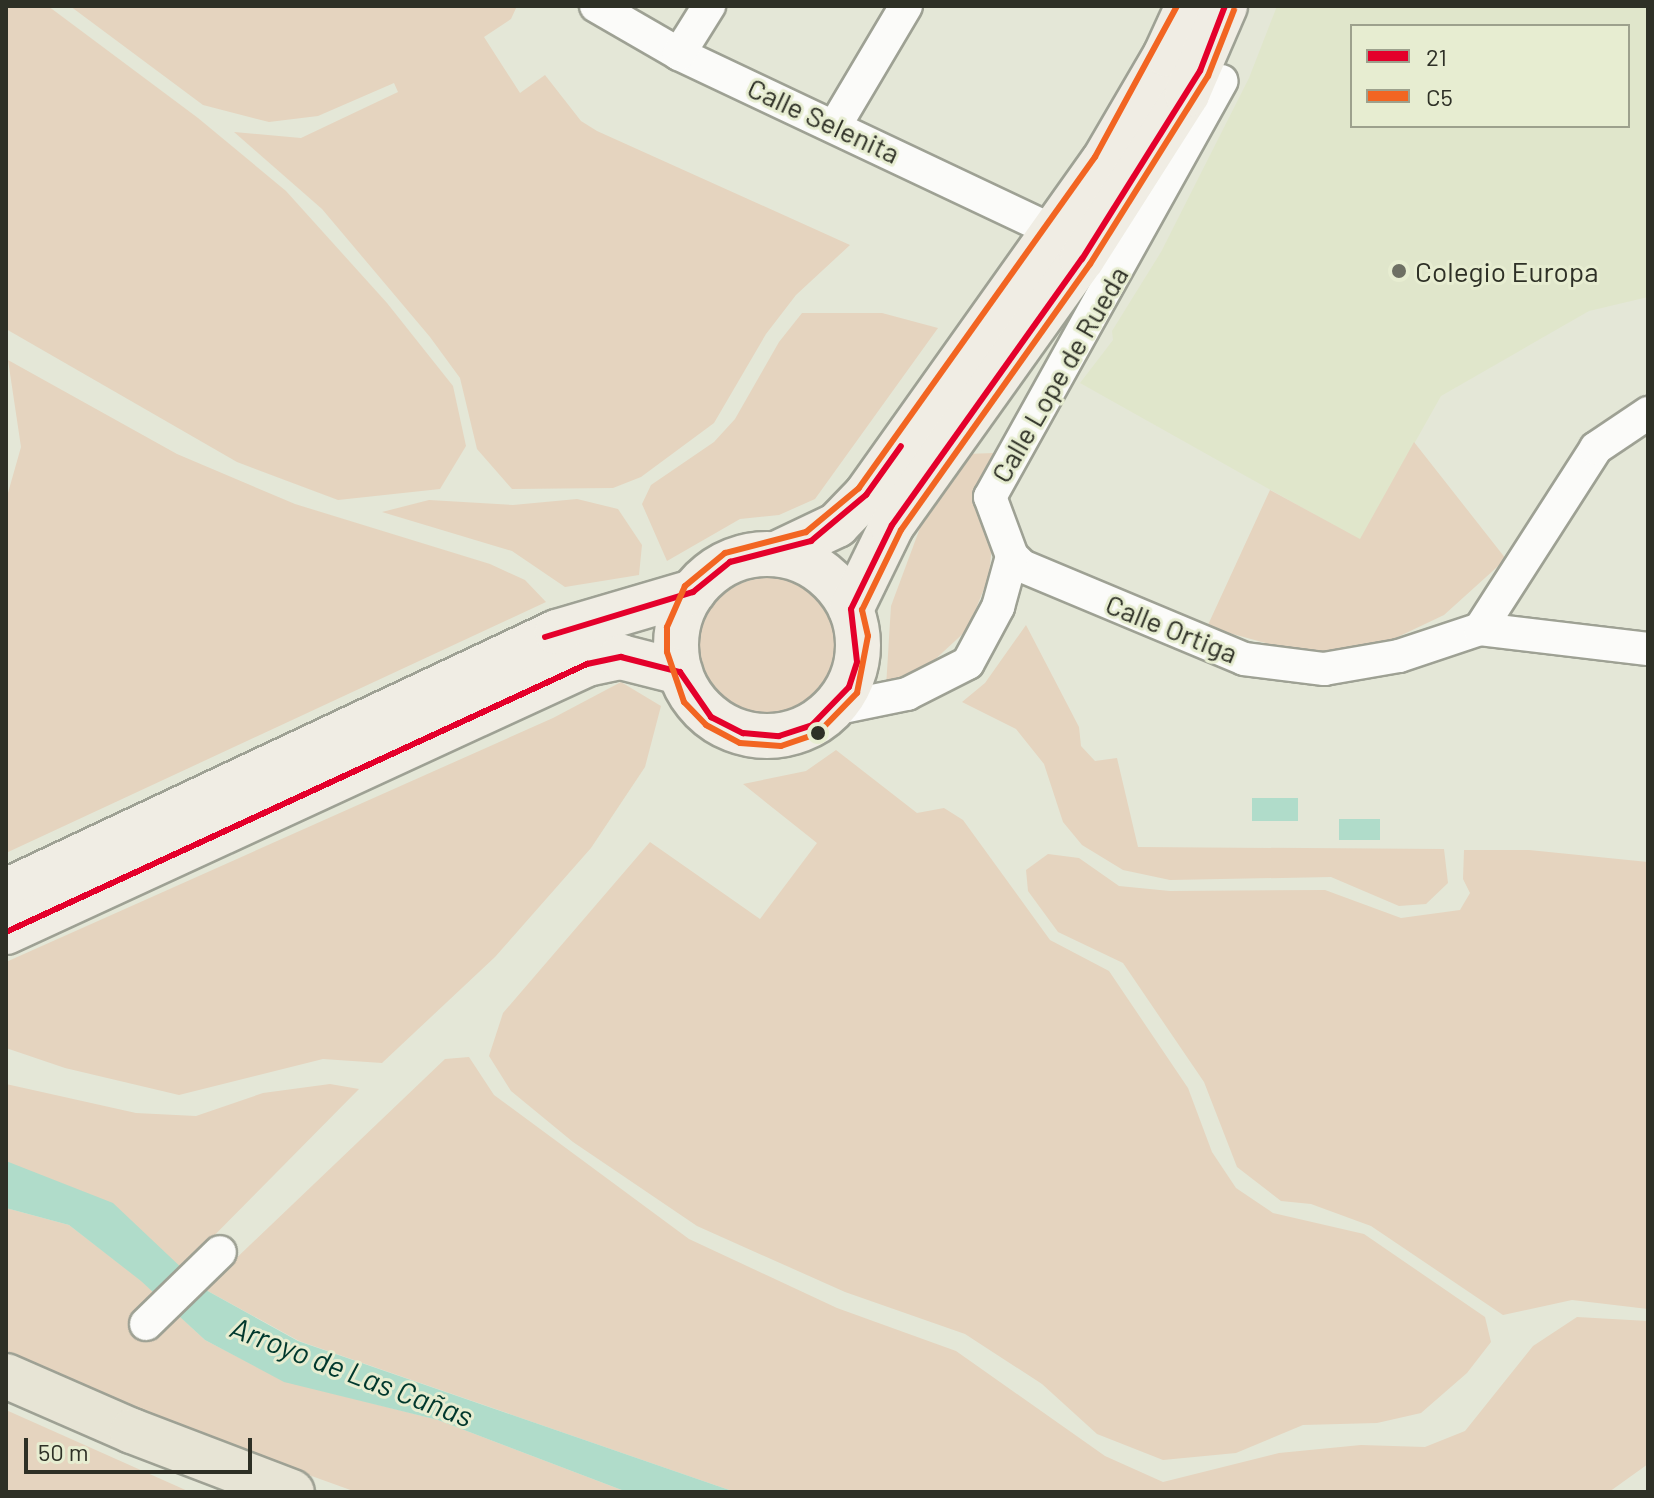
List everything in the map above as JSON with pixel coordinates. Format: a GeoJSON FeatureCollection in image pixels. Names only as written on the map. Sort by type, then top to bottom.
{"type":"FeatureCollection","features":[{"type":"Feature","properties":{"kind":"highway"},"geometry":{"type":"LineString","coordinates":[[6,1376],[292,1492]]}},
{"type":"Feature","properties":{"kind":"main road"},"geometry":{"type":"LineString","coordinates":[[6,891],[557,632],[693,592],[730,562],[776,554],[837,525],[866,495],[1111,148],[1166,54],[1188,6]]}},
{"type":"Feature","properties":{"kind":"main road","name":"Calle Lope de Rueda"},"geometry":{"type":"LineString","coordinates":[[851,609],[892,525],[1082,259],[1187,94],[1225,6]]}},
{"type":"Feature","properties":{"kind":"main road","name":"Calle Lope de Rueda"},"geometry":{"type":"LineString","coordinates":[[1222,81],[1253,6]]}},
{"type":"Feature","properties":{"kind":"main road"},"geometry":{"type":"LineString","coordinates":[[693,592],[677,630],[680,672],[711,717],[743,733],[779,736],[812,725],[833,709],[849,687],[857,662],[851,609],[821,571],[776,554]]}},
{"type":"Feature","properties":{"kind":"main road"},"geometry":{"type":"LineString","coordinates":[[6,932],[587,664],[621,657],[680,672]]}},
{"type":"Feature","properties":{"kind":"street","name":"Calle Selenita"},"geometry":{"type":"LineString","coordinates":[[596,6],[679,54],[836,124],[1054,231]]}},
{"type":"Feature","properties":{"kind":"street"},"geometry":{"type":"LineString","coordinates":[[679,54],[709,6]]}},
{"type":"Feature","properties":{"kind":"street"},"geometry":{"type":"LineString","coordinates":[[836,124],[906,6]]}},
{"type":"Feature","properties":{"kind":"street","name":"Calle Lope de Rueda"},"geometry":{"type":"LineString","coordinates":[[1012,556],[990,497],[1222,81]]}},
{"type":"Feature","properties":{"kind":"street"},"geometry":{"type":"LineString","coordinates":[[1480,629],[1596,448],[1648,413]]}},
{"type":"Feature","properties":{"kind":"street"},"geometry":{"type":"LineString","coordinates":[[833,709],[907,694],[968,663],[998,607],[1012,556]]}},
{"type":"Feature","properties":{"kind":"street","name":"Calle Ortiga"},"geometry":{"type":"LineString","coordinates":[[1012,556],[1022,566],[1244,659],[1324,669],[1399,656],[1480,629],[1648,649]]}},
{"type":"Feature","properties":{"kind":"street"},"geometry":{"type":"LineString","coordinates":[[146,1324],[220,1252]]}},
{"type":"Feature","properties":{"kind":"shaded area"},"geometry":{"type":"Polygon","coordinates":[[[6,6],[48,6],[198,118],[286,191],[387,303],[453,386],[466,446],[440,489],[338,500],[237,462],[6,329],[6,6]]]}},
{"type":"Feature","properties":{"kind":"shaded area"},"geometry":{"type":"Polygon","coordinates":[[[70,6],[517,6],[511,19],[484,37],[520,93],[545,75],[581,121],[597,131],[850,245],[796,295],[766,334],[714,423],[641,477],[613,488],[512,489],[477,449],[460,378],[430,337],[322,209],[234,132],[301,138],[398,92],[394,83],[318,116],[269,122],[203,105],[70,6]]]}},
{"type":"Feature","properties":{"kind":"shaded area","name":"Colegio Europa"},"geometry":{"type":"Polygon","coordinates":[[[1277,6],[1648,6],[1648,297],[1589,311],[1441,396],[1360,540],[1080,383],[1113,340],[1112,331],[1161,252],[1249,78],[1277,6]]]}},
{"type":"Feature","properties":{"kind":"shaded area"},"geometry":{"type":"Polygon","coordinates":[[[802,313],[882,313],[938,328],[815,499],[779,515],[740,519],[667,561],[642,504],[651,485],[714,442],[735,419],[779,342],[802,313]]]}},
{"type":"Feature","properties":{"kind":"shaded area"},"geometry":{"type":"Polygon","coordinates":[[[8,360],[177,454],[295,504],[490,564],[525,580],[546,602],[6,853],[6,500],[21,447],[8,360]]]}},
{"type":"Feature","properties":{"kind":"shaded area"},"geometry":{"type":"Polygon","coordinates":[[[1414,442],[1506,559],[1444,615],[1385,643],[1334,651],[1295,651],[1207,627],[1270,490],[1360,539],[1414,442]]]}},
{"type":"Feature","properties":{"kind":"shaded area"},"geometry":{"type":"Polygon","coordinates":[[[994,453],[1000,463],[989,576],[968,629],[929,665],[886,687],[891,606],[930,501],[966,454],[994,453]]]}},
{"type":"Feature","properties":{"kind":"shaded area"},"geometry":{"type":"Polygon","coordinates":[[[577,499],[618,509],[642,545],[639,575],[565,587],[512,551],[382,512],[429,500],[513,505],[577,499]]]}},
{"type":"Feature","properties":{"kind":"shaded area"},"geometry":{"type":"Polygon","coordinates":[[[768,578],[795,583],[817,598],[832,620],[837,647],[832,674],[817,696],[795,711],[768,716],[741,711],[719,696],[704,674],[699,647],[704,620],[719,598],[741,583],[768,578]]]}},
{"type":"Feature","properties":{"kind":"shaded area"},"geometry":{"type":"Polygon","coordinates":[[[1026,625],[1079,727],[1081,746],[1095,761],[1117,758],[1138,847],[1444,849],[1448,883],[1426,904],[1399,906],[1331,877],[1170,880],[1123,870],[1082,845],[1063,822],[1044,764],[1016,729],[962,702],[985,683],[1026,625]]]}},
{"type":"Feature","properties":{"kind":"shaded area"},"geometry":{"type":"Polygon","coordinates":[[[621,682],[661,706],[645,767],[591,848],[495,957],[382,1063],[323,1059],[179,1095],[65,1068],[6,1048],[6,962],[553,718],[621,682]]]}},
{"type":"Feature","properties":{"kind":"shaded area"},"geometry":{"type":"Polygon","coordinates":[[[836,750],[917,813],[944,808],[963,820],[1050,940],[1109,971],[1188,1088],[1212,1152],[1236,1188],[1273,1213],[1364,1234],[1485,1317],[1491,1342],[1467,1373],[1421,1413],[1377,1423],[1303,1425],[1236,1453],[1163,1460],[1097,1434],[1042,1384],[965,1334],[845,1292],[697,1226],[573,1142],[511,1091],[489,1056],[503,1013],[650,842],[760,919],[817,843],[743,784],[806,771],[836,750]]]}},
{"type":"Feature","properties":{"kind":"shaded area"},"geometry":{"type":"Polygon","coordinates":[[[1464,850],[1529,850],[1648,862],[1648,1309],[1572,1300],[1503,1315],[1371,1226],[1311,1204],[1281,1201],[1237,1167],[1204,1082],[1123,963],[1058,932],[1028,891],[1026,870],[1048,854],[1079,858],[1119,886],[1170,891],[1325,890],[1401,918],[1460,910],[1470,893],[1463,879],[1464,850]]]}},
{"type":"Feature","properties":{"kind":"shaded area"},"geometry":{"type":"Polygon","coordinates":[[[469,1057],[494,1095],[689,1239],[837,1308],[956,1351],[1105,1456],[1163,1482],[1279,1453],[1361,1445],[1425,1447],[1465,1431],[1533,1346],[1577,1317],[1648,1321],[1648,1464],[1609,1492],[735,1492],[299,1341],[204,1289],[445,1059],[469,1057]]]}},
{"type":"Feature","properties":{"kind":"shaded area"},"geometry":{"type":"Polygon","coordinates":[[[6,1084],[136,1113],[196,1116],[263,1093],[330,1084],[359,1089],[182,1268],[6,1161],[6,1084]]]}},
{"type":"Feature","properties":{"kind":"shaded area"},"geometry":{"type":"Polygon","coordinates":[[[6,1208],[69,1225],[142,1281],[205,1340],[284,1381],[438,1420],[627,1492],[356,1492],[61,1386],[6,1356],[6,1208]]]}},
{"type":"Feature","properties":{"kind":"shaded area"},"geometry":{"type":"Polygon","coordinates":[[[6,1410],[190,1492],[6,1492],[6,1410]]]}},
{"type":"Feature","properties":{"kind":"water"},"geometry":{"type":"Polygon","coordinates":[[[1252,798],[1298,798],[1298,821],[1252,821],[1252,798]]]}},
{"type":"Feature","properties":{"kind":"water"},"geometry":{"type":"Polygon","coordinates":[[[1339,819],[1380,819],[1380,840],[1339,840],[1339,819]]]}},
{"type":"Feature","properties":{"kind":"water","name":"Arroyo de Las Cañas"},"geometry":{"type":"Polygon","coordinates":[[[6,1161],[113,1203],[204,1289],[298,1341],[735,1492],[627,1492],[438,1420],[284,1382],[205,1340],[141,1281],[69,1225],[6,1208],[6,1161]]]}},
{"type":"Feature","properties":{"kind":"transit line","name":"C5"},"geometry":{"type":"LineString","coordinates":[[1177,6],[1095,157],[859,488],[806,532],[725,553],[685,586],[667,627],[667,652],[684,702],[706,725],[740,743],[781,746],[818,733],[857,693],[868,636],[862,610],[901,530],[1090,264],[1208,76],[1234,10]]}},
{"type":"Feature","properties":{"kind":"transit line","name":"21"},"geometry":{"type":"LineString","coordinates":[[6,932],[587,664],[621,657],[680,672],[711,717],[743,733],[779,736],[812,725],[849,687],[857,662],[851,609],[892,525],[1082,259],[1200,71],[1225,6]]}},
{"type":"Feature","properties":{"kind":"transit line","name":"21"},"geometry":{"type":"LineString","coordinates":[[545,637],[693,592],[730,562],[811,541],[866,495],[901,446]]}},
{"type":"Feature","properties":{"kind":"place","name":"Colegio Europa"},"geometry":{"type":"Point","coordinates":[1399,271]}}]}
